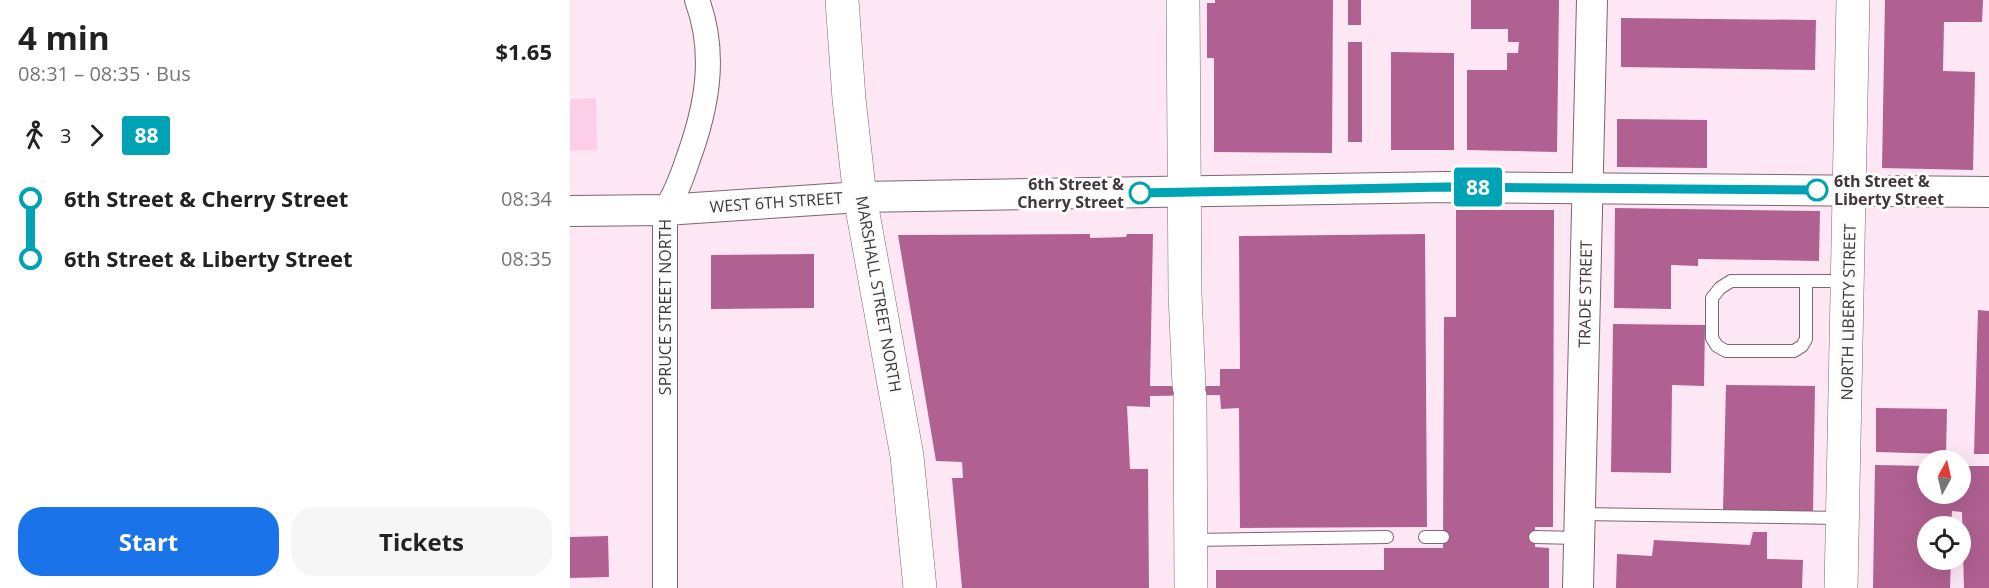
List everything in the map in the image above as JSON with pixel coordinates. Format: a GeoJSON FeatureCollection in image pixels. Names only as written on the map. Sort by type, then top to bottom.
{"type":"FeatureCollection","features":[{"type":"Feature","properties":{"kind":"main road","name":"MARSHALL STREET NORTH"},"geometry":{"type":"LineString","coordinates":[[842,0],[849,99],[860,196],[904,434],[920,588]]}},
{"type":"Feature","properties":{"kind":"main road"},"geometry":{"type":"LineString","coordinates":[[1183,0],[1191,588]]}},
{"type":"Feature","properties":{"kind":"main road","name":"NORTH LIBERTY STREET"},"geometry":{"type":"LineString","coordinates":[[1841,588],[1851,191],[1853,0]]}},
{"type":"Feature","properties":{"kind":"street","name":"SPRUCE STREET NORTH"},"geometry":{"type":"LineString","coordinates":[[664,588],[665,210],[678,187],[699,128],[706,99],[709,70],[707,39],[697,0]]}},
{"type":"Feature","properties":{"kind":"street","name":"TRADE STREET"},"geometry":{"type":"LineString","coordinates":[[1578,588],[1592,0]]}},
{"type":"Feature","properties":{"kind":"street","name":"WEST 6TH STREET"},"geometry":{"type":"LineString","coordinates":[[570,211],[665,210],[860,196],[1445,187],[1989,192]]}},
{"type":"Feature","properties":{"kind":"lane"},"geometry":{"type":"LineString","coordinates":[[1806,281],[1806,339],[1802,346],[1794,351],[1726,351],[1717,346],[1712,338],[1712,298],[1720,288],[1731,281],[1806,281],[1848,281]]}},
{"type":"Feature","properties":{"kind":"lane"},"geometry":{"type":"LineString","coordinates":[[1535,537],[1579,526],[1843,518]]}},
{"type":"Feature","properties":{"kind":"lane"},"geometry":{"type":"LineString","coordinates":[[1191,540],[1387,537]]}},
{"type":"Feature","properties":{"kind":"shaded area"},"geometry":{"type":"Polygon","coordinates":[[[596,98],[597,150],[570,151],[570,99],[596,98]]]}},
{"type":"Feature","properties":{"kind":"building"},"geometry":{"type":"Polygon","coordinates":[[[1215,0],[1333,0],[1332,153],[1214,152],[1214,58],[1207,58],[1207,3],[1215,3],[1215,0]]]}},
{"type":"Feature","properties":{"kind":"building"},"geometry":{"type":"Polygon","coordinates":[[[1348,0],[1361,0],[1361,25],[1348,25],[1348,0]]]}},
{"type":"Feature","properties":{"kind":"building"},"geometry":{"type":"Polygon","coordinates":[[[1471,0],[1559,0],[1557,152],[1467,150],[1467,70],[1507,70],[1507,53],[1518,53],[1519,42],[1508,42],[1508,29],[1471,29],[1471,0]]]}},
{"type":"Feature","properties":{"kind":"building"},"geometry":{"type":"Polygon","coordinates":[[[1885,0],[1983,0],[1982,22],[1944,22],[1943,71],[1975,72],[1973,170],[1882,168],[1885,0]]]}},
{"type":"Feature","properties":{"kind":"building"},"geometry":{"type":"Polygon","coordinates":[[[1621,18],[1816,20],[1815,70],[1621,67],[1621,18]]]}},
{"type":"Feature","properties":{"kind":"building"},"geometry":{"type":"Polygon","coordinates":[[[1348,42],[1362,42],[1362,142],[1348,142],[1348,42]]]}},
{"type":"Feature","properties":{"kind":"building"},"geometry":{"type":"Polygon","coordinates":[[[1391,52],[1454,53],[1454,150],[1391,150],[1391,52]]]}},
{"type":"Feature","properties":{"kind":"building"},"geometry":{"type":"Polygon","coordinates":[[[1617,119],[1707,120],[1707,168],[1617,167],[1617,119]]]}},
{"type":"Feature","properties":{"kind":"building"},"geometry":{"type":"Polygon","coordinates":[[[1615,208],[1820,211],[1819,261],[1698,259],[1698,266],[1671,265],[1671,309],[1614,308],[1615,208]]]}},
{"type":"Feature","properties":{"kind":"building"},"geometry":{"type":"Polygon","coordinates":[[[1456,210],[1554,210],[1553,527],[1535,527],[1535,547],[1549,548],[1549,588],[1216,588],[1216,570],[1384,570],[1384,548],[1443,548],[1444,317],[1456,317],[1456,210]]]}},
{"type":"Feature","properties":{"kind":"building"},"geometry":{"type":"Polygon","coordinates":[[[1090,234],[1090,238],[1153,234],[1150,386],[1220,386],[1220,369],[1240,369],[1239,236],[1425,234],[1427,527],[1240,528],[1239,408],[1221,409],[1220,395],[1150,396],[1150,407],[1127,406],[1130,469],[1148,469],[1149,588],[962,588],[952,478],[963,478],[962,462],[936,461],[898,235],[1090,234]]]}},
{"type":"Feature","properties":{"kind":"building"},"geometry":{"type":"Polygon","coordinates":[[[814,254],[814,308],[711,309],[711,255],[814,254]]]}},
{"type":"Feature","properties":{"kind":"building"},"geometry":{"type":"Polygon","coordinates":[[[1978,310],[1989,311],[1989,454],[1974,454],[1978,310]]]}},
{"type":"Feature","properties":{"kind":"building"},"geometry":{"type":"Polygon","coordinates":[[[1613,324],[1705,325],[1704,386],[1672,385],[1671,473],[1611,472],[1613,324]]]}},
{"type":"Feature","properties":{"kind":"building"},"geometry":{"type":"Polygon","coordinates":[[[1726,385],[1815,386],[1813,512],[1723,510],[1726,385]]]}},
{"type":"Feature","properties":{"kind":"building"},"geometry":{"type":"Polygon","coordinates":[[[1876,408],[1947,409],[1946,450],[1917,450],[1917,453],[1876,452],[1876,408]]]}},
{"type":"Feature","properties":{"kind":"building"},"geometry":{"type":"Polygon","coordinates":[[[1875,465],[1917,466],[1917,504],[1971,504],[1971,466],[1989,466],[1989,588],[1964,588],[1964,570],[1971,570],[1971,516],[1962,516],[1962,512],[1952,511],[1952,516],[1917,516],[1917,570],[1951,570],[1950,588],[1873,588],[1875,465]]]}},
{"type":"Feature","properties":{"kind":"building"},"geometry":{"type":"Polygon","coordinates":[[[1753,532],[1767,532],[1767,559],[1803,560],[1802,588],[1616,588],[1617,554],[1652,556],[1654,540],[1750,545],[1753,532]]]}},
{"type":"Feature","properties":{"kind":"building"},"geometry":{"type":"Polygon","coordinates":[[[608,536],[609,577],[570,578],[570,537],[608,536]]]}},
{"type":"Feature","properties":{"kind":"bus line","name":"88"},"geometry":{"type":"LineString","coordinates":[[1140,193],[1445,187],[1817,190]]}},
{"type":"Feature","properties":{"kind":"place","name":"6th Street & Liberty Street"},"geometry":{"type":"Point","coordinates":[1817,190]}},
{"type":"Feature","properties":{"kind":"place","name":"6th Street & Cherry Street"},"geometry":{"type":"Point","coordinates":[1140,193]}}]}
